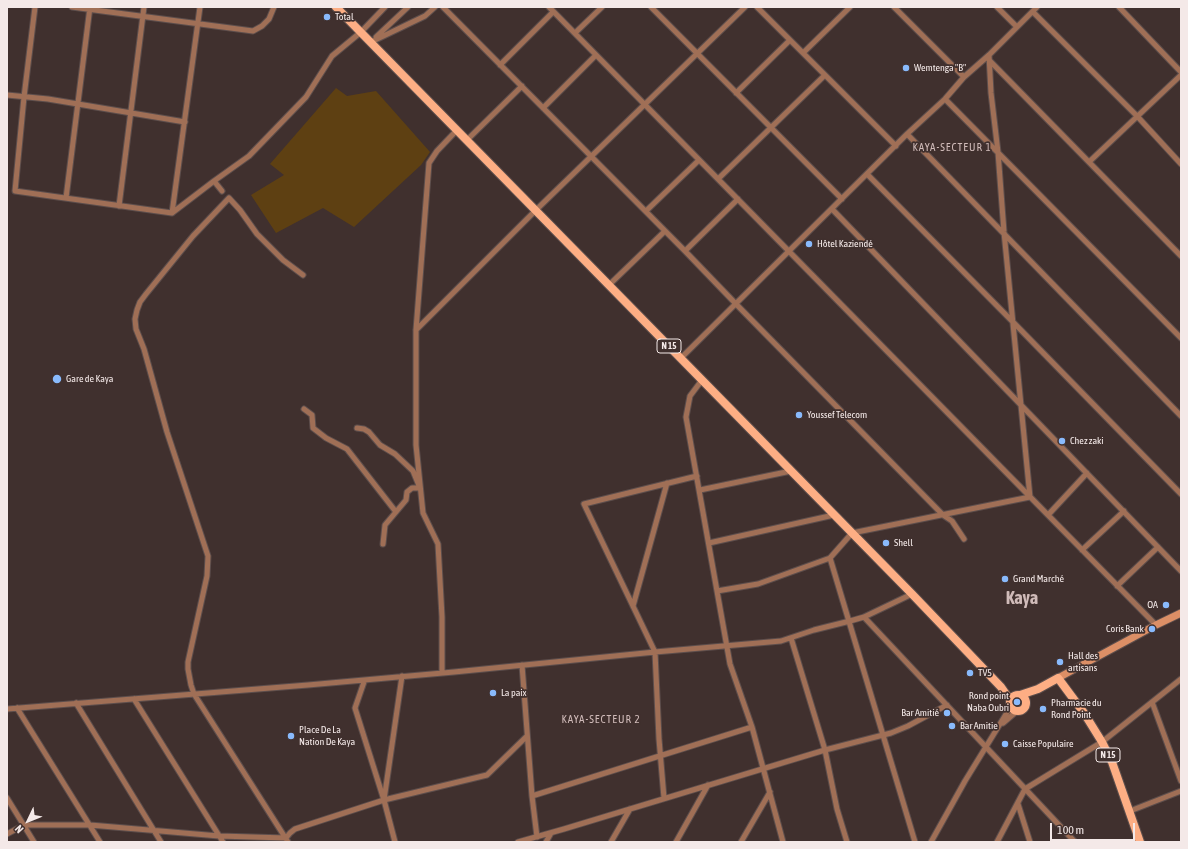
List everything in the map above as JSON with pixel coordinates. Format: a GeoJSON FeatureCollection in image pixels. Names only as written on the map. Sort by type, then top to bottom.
{"type":"FeatureCollection","features":[{"type":"Feature","properties":{"kind":"main road","name":"N 15"},"geometry":{"type":"LineString","coordinates":[[336,7],[912,594],[1001,687],[1015,701],[1023,696],[1027,702]]}},
{"type":"Feature","properties":{"kind":"main road"},"geometry":{"type":"LineString","coordinates":[[1038,689],[1021,711],[1015,701],[1181,613]]}},
{"type":"Feature","properties":{"kind":"main road","name":"N 15"},"geometry":{"type":"LineString","coordinates":[[1058,678],[1084,713],[1102,742],[1112,762],[1140,842]]}},
{"type":"Feature","properties":{"kind":"street"},"geometry":{"type":"LineString","coordinates":[[35,7],[24,97],[15,191],[172,213],[257,148],[306,97],[332,56],[362,32],[385,7]]}},
{"type":"Feature","properties":{"kind":"street"},"geometry":{"type":"LineString","coordinates":[[72,7],[90,8],[143,17],[253,31],[262,26],[269,19],[274,7]]}},
{"type":"Feature","properties":{"kind":"street"},"geometry":{"type":"LineString","coordinates":[[119,206],[144,7]]}},
{"type":"Feature","properties":{"kind":"street"},"geometry":{"type":"LineString","coordinates":[[172,213],[200,7]]}},
{"type":"Feature","properties":{"kind":"street"},"geometry":{"type":"LineString","coordinates":[[372,42],[408,7]]}},
{"type":"Feature","properties":{"kind":"street"},"geometry":{"type":"LineString","coordinates":[[372,42],[425,16],[435,7]]}},
{"type":"Feature","properties":{"kind":"street"},"geometry":{"type":"LineString","coordinates":[[443,7],[646,211],[943,515],[952,521],[964,538]]}},
{"type":"Feature","properties":{"kind":"street"},"geometry":{"type":"LineString","coordinates":[[549,7],[1156,625]]}},
{"type":"Feature","properties":{"kind":"street"},"geometry":{"type":"LineString","coordinates":[[575,34],[602,7]]}},
{"type":"Feature","properties":{"kind":"street"},"geometry":{"type":"LineString","coordinates":[[651,7],[842,199]]}},
{"type":"Feature","properties":{"kind":"street"},"geometry":{"type":"LineString","coordinates":[[416,330],[591,156],[745,7]]}},
{"type":"Feature","properties":{"kind":"street"},"geometry":{"type":"LineString","coordinates":[[757,7],[896,146]]}},
{"type":"Feature","properties":{"kind":"street"},"geometry":{"type":"LineString","coordinates":[[803,53],[850,7]]}},
{"type":"Feature","properties":{"kind":"street"},"geometry":{"type":"LineString","coordinates":[[894,7],[964,77]]}},
{"type":"Feature","properties":{"kind":"street"},"geometry":{"type":"LineString","coordinates":[[997,7],[1017,27]]}},
{"type":"Feature","properties":{"kind":"street"},"geometry":{"type":"LineString","coordinates":[[681,358],[907,134],[945,99],[964,77],[989,57],[1037,7]]}},
{"type":"Feature","properties":{"kind":"street"},"geometry":{"type":"LineString","coordinates":[[1089,162],[1181,74],[1119,7]]}},
{"type":"Feature","properties":{"kind":"street"},"geometry":{"type":"LineString","coordinates":[[66,198],[90,8]]}},
{"type":"Feature","properties":{"kind":"street"},"geometry":{"type":"LineString","coordinates":[[500,65],[553,12]]}},
{"type":"Feature","properties":{"kind":"street"},"geometry":{"type":"LineString","coordinates":[[1033,12],[1137,116],[1181,164]]}},
{"type":"Feature","properties":{"kind":"street"},"geometry":{"type":"LineString","coordinates":[[736,93],[790,40]]}},
{"type":"Feature","properties":{"kind":"street"},"geometry":{"type":"LineString","coordinates":[[543,108],[596,55]]}},
{"type":"Feature","properties":{"kind":"street"},"geometry":{"type":"LineString","coordinates":[[989,57],[991,93],[998,152],[1004,232],[1030,497]]}},
{"type":"Feature","properties":{"kind":"street"},"geometry":{"type":"LineString","coordinates":[[989,57],[1181,256]]}},
{"type":"Feature","properties":{"kind":"street"},"geometry":{"type":"LineString","coordinates":[[718,179],[825,75]]}},
{"type":"Feature","properties":{"kind":"street"},"geometry":{"type":"LineString","coordinates":[[467,140],[522,86]]}},
{"type":"Feature","properties":{"kind":"street"},"geometry":{"type":"LineString","coordinates":[[7,95],[48,99],[184,122]]}},
{"type":"Feature","properties":{"kind":"street"},"geometry":{"type":"LineString","coordinates":[[945,99],[1181,338]]}},
{"type":"Feature","properties":{"kind":"street"},"geometry":{"type":"LineString","coordinates":[[442,673],[442,617],[438,544],[423,513],[416,445],[416,330],[429,162],[437,151],[457,130]]}},
{"type":"Feature","properties":{"kind":"street"},"geometry":{"type":"LineString","coordinates":[[907,134],[1004,232],[1181,416]]}},
{"type":"Feature","properties":{"kind":"street"},"geometry":{"type":"LineString","coordinates":[[646,211],[699,160]]}},
{"type":"Feature","properties":{"kind":"street"},"geometry":{"type":"LineString","coordinates":[[867,174],[1181,494]]}},
{"type":"Feature","properties":{"kind":"street"},"geometry":{"type":"LineString","coordinates":[[214,181],[222,191]]}},
{"type":"Feature","properties":{"kind":"street"},"geometry":{"type":"LineString","coordinates":[[287,840],[194,694],[189,675],[188,662],[207,576],[208,556],[167,432],[144,349],[136,329],[135,319],[140,302],[146,294],[193,236],[229,198],[240,210],[256,234],[283,260],[303,275]]}},
{"type":"Feature","properties":{"kind":"street"},"geometry":{"type":"LineString","coordinates":[[685,251],[738,199]]}},
{"type":"Feature","properties":{"kind":"street"},"geometry":{"type":"LineString","coordinates":[[832,209],[1181,571]]}},
{"type":"Feature","properties":{"kind":"street"},"geometry":{"type":"LineString","coordinates":[[609,285],[665,231]]}},
{"type":"Feature","properties":{"kind":"street"},"geometry":{"type":"LineString","coordinates":[[702,380],[690,396],[686,417],[730,664],[752,727],[783,842]]}},
{"type":"Feature","properties":{"kind":"street"},"geometry":{"type":"LineString","coordinates":[[304,408],[312,415],[313,428],[326,438],[347,449],[396,512]]}},
{"type":"Feature","properties":{"kind":"street"},"geometry":{"type":"LineString","coordinates":[[357,428],[364,429],[369,432],[380,445],[395,454],[413,471],[420,488]]}},
{"type":"Feature","properties":{"kind":"street"},"geometry":{"type":"LineString","coordinates":[[700,490],[791,471]]}},
{"type":"Feature","properties":{"kind":"street"},"geometry":{"type":"LineString","coordinates":[[1048,515],[1087,473]]}},
{"type":"Feature","properties":{"kind":"street"},"geometry":{"type":"LineString","coordinates":[[664,798],[655,652],[584,504],[697,476]]}},
{"type":"Feature","properties":{"kind":"street"},"geometry":{"type":"LineString","coordinates":[[633,606],[667,483]]}},
{"type":"Feature","properties":{"kind":"street"},"geometry":{"type":"LineString","coordinates":[[383,544],[385,525],[406,500],[408,492],[412,488],[420,488]]}},
{"type":"Feature","properties":{"kind":"street"},"geometry":{"type":"LineString","coordinates":[[717,591],[758,584],[830,558],[852,533],[1030,497]]}},
{"type":"Feature","properties":{"kind":"street"},"geometry":{"type":"LineString","coordinates":[[1082,550],[1124,511]]}},
{"type":"Feature","properties":{"kind":"street"},"geometry":{"type":"LineString","coordinates":[[709,543],[834,515]]}},
{"type":"Feature","properties":{"kind":"street"},"geometry":{"type":"LineString","coordinates":[[1118,586],[1158,547]]}},
{"type":"Feature","properties":{"kind":"street"},"geometry":{"type":"LineString","coordinates":[[830,558],[915,842]]}},
{"type":"Feature","properties":{"kind":"street"},"geometry":{"type":"LineString","coordinates":[[7,709],[442,673],[781,641],[864,616],[912,594]]}},
{"type":"Feature","properties":{"kind":"street"},"geometry":{"type":"LineString","coordinates":[[864,616],[1074,842]]}},
{"type":"Feature","properties":{"kind":"street"},"geometry":{"type":"LineString","coordinates":[[791,638],[825,750],[837,809],[847,842]]}},
{"type":"Feature","properties":{"kind":"street"},"geometry":{"type":"LineString","coordinates":[[522,665],[532,796],[538,837]]}},
{"type":"Feature","properties":{"kind":"street"},"geometry":{"type":"LineString","coordinates":[[384,800],[402,676]]}},
{"type":"Feature","properties":{"kind":"street"},"geometry":{"type":"LineString","coordinates":[[997,842],[1026,789],[1102,742],[1181,679]]}},
{"type":"Feature","properties":{"kind":"street"},"geometry":{"type":"LineString","coordinates":[[364,682],[355,708],[384,800],[395,842]]}},
{"type":"Feature","properties":{"kind":"street"},"geometry":{"type":"LineString","coordinates":[[134,699],[223,842]]}},
{"type":"Feature","properties":{"kind":"street"},"geometry":{"type":"LineString","coordinates":[[931,842],[985,747],[1015,701]]}},
{"type":"Feature","properties":{"kind":"street"},"geometry":{"type":"LineString","coordinates":[[1152,702],[1181,781]]}},
{"type":"Feature","properties":{"kind":"street"},"geometry":{"type":"LineString","coordinates":[[76,704],[161,842]]}},
{"type":"Feature","properties":{"kind":"street"},"geometry":{"type":"LineString","coordinates":[[518,842],[763,768],[884,735],[908,726],[947,705]]}},
{"type":"Feature","properties":{"kind":"street"},"geometry":{"type":"LineString","coordinates":[[17,708],[100,842]]}},
{"type":"Feature","properties":{"kind":"street"},"geometry":{"type":"LineString","coordinates":[[532,796],[752,727]]}},
{"type":"Feature","properties":{"kind":"street"},"geometry":{"type":"LineString","coordinates":[[287,840],[290,833],[295,829],[384,800],[487,775],[527,736]]}},
{"type":"Feature","properties":{"kind":"street"},"geometry":{"type":"LineString","coordinates":[[676,842],[708,785]]}},
{"type":"Feature","properties":{"kind":"street"},"geometry":{"type":"LineString","coordinates":[[1130,811],[1181,791]]}},
{"type":"Feature","properties":{"kind":"street"},"geometry":{"type":"LineString","coordinates":[[741,842],[770,792]]}},
{"type":"Feature","properties":{"kind":"street"},"geometry":{"type":"LineString","coordinates":[[7,798],[34,842]]}},
{"type":"Feature","properties":{"kind":"street"},"geometry":{"type":"LineString","coordinates":[[1018,804],[1030,842]]}},
{"type":"Feature","properties":{"kind":"street"},"geometry":{"type":"LineString","coordinates":[[611,842],[630,809]]}},
{"type":"Feature","properties":{"kind":"street"},"geometry":{"type":"LineString","coordinates":[[7,834],[24,824],[90,826],[287,840]]}},
{"type":"Feature","properties":{"kind":"street"},"geometry":{"type":"LineString","coordinates":[[546,842],[551,833]]}},
{"type":"Feature","properties":{"kind":"shaded area"},"geometry":{"type":"Polygon","coordinates":[[[336,88],[347,96],[376,91],[430,152],[421,165],[354,227],[323,208],[276,233],[251,195],[284,175],[270,164],[336,88]]]}},
{"type":"Feature","properties":{"kind":"place","name":"Total"},"geometry":{"type":"Point","coordinates":[327,17]}},
{"type":"Feature","properties":{"kind":"place","name":"Wemtenga \"B\""},"geometry":{"type":"Point","coordinates":[906,68]}},
{"type":"Feature","properties":{"kind":"place","name":"Hôtel Kaziendé"},"geometry":{"type":"Point","coordinates":[809,244]}},
{"type":"Feature","properties":{"kind":"place","name":"Gare de Kaya"},"geometry":{"type":"Point","coordinates":[57,379]}},
{"type":"Feature","properties":{"kind":"place","name":"Youssef Telecom"},"geometry":{"type":"Point","coordinates":[799,415]}},
{"type":"Feature","properties":{"kind":"place","name":"Chez zaki"},"geometry":{"type":"Point","coordinates":[1062,441]}},
{"type":"Feature","properties":{"kind":"place","name":"Shell"},"geometry":{"type":"Point","coordinates":[886,543]}},
{"type":"Feature","properties":{"kind":"place","name":"Grand Marché"},"geometry":{"type":"Point","coordinates":[1005,579]}},
{"type":"Feature","properties":{"kind":"place","name":"OA"},"geometry":{"type":"Point","coordinates":[1166,605]}},
{"type":"Feature","properties":{"kind":"place","name":"Coris Bank"},"geometry":{"type":"Point","coordinates":[1152,629]}},
{"type":"Feature","properties":{"kind":"place","name":"Hall des artisans"},"geometry":{"type":"Point","coordinates":[1060,662]}},
{"type":"Feature","properties":{"kind":"place","name":"TV5"},"geometry":{"type":"Point","coordinates":[970,673]}},
{"type":"Feature","properties":{"kind":"place","name":"La paix"},"geometry":{"type":"Point","coordinates":[493,693]}},
{"type":"Feature","properties":{"kind":"place","name":"Rond point Naba Oubri"},"geometry":{"type":"Point","coordinates":[1017,702]}},
{"type":"Feature","properties":{"kind":"place","name":"Pharmacie du Rond Point"},"geometry":{"type":"Point","coordinates":[1043,709]}},
{"type":"Feature","properties":{"kind":"place","name":"Bar Amitié"},"geometry":{"type":"Point","coordinates":[947,713]}},
{"type":"Feature","properties":{"kind":"place","name":"Bar Amitie"},"geometry":{"type":"Point","coordinates":[952,726]}},
{"type":"Feature","properties":{"kind":"place","name":"Place De La Nation De Kaya"},"geometry":{"type":"Point","coordinates":[291,736]}},
{"type":"Feature","properties":{"kind":"place","name":"Caisse Populaire"},"geometry":{"type":"Point","coordinates":[1005,744]}},
{"type":"Feature","properties":{"kind":"district","name":"KAYA-SECTEUR 1"},"geometry":{"type":"Point","coordinates":[952,148]}},
{"type":"Feature","properties":{"kind":"district","name":"Kaya"},"geometry":{"type":"Point","coordinates":[1022,598]}},
{"type":"Feature","properties":{"kind":"district","name":"KAYA-SECTEUR 2"},"geometry":{"type":"Point","coordinates":[601,720]}}]}
